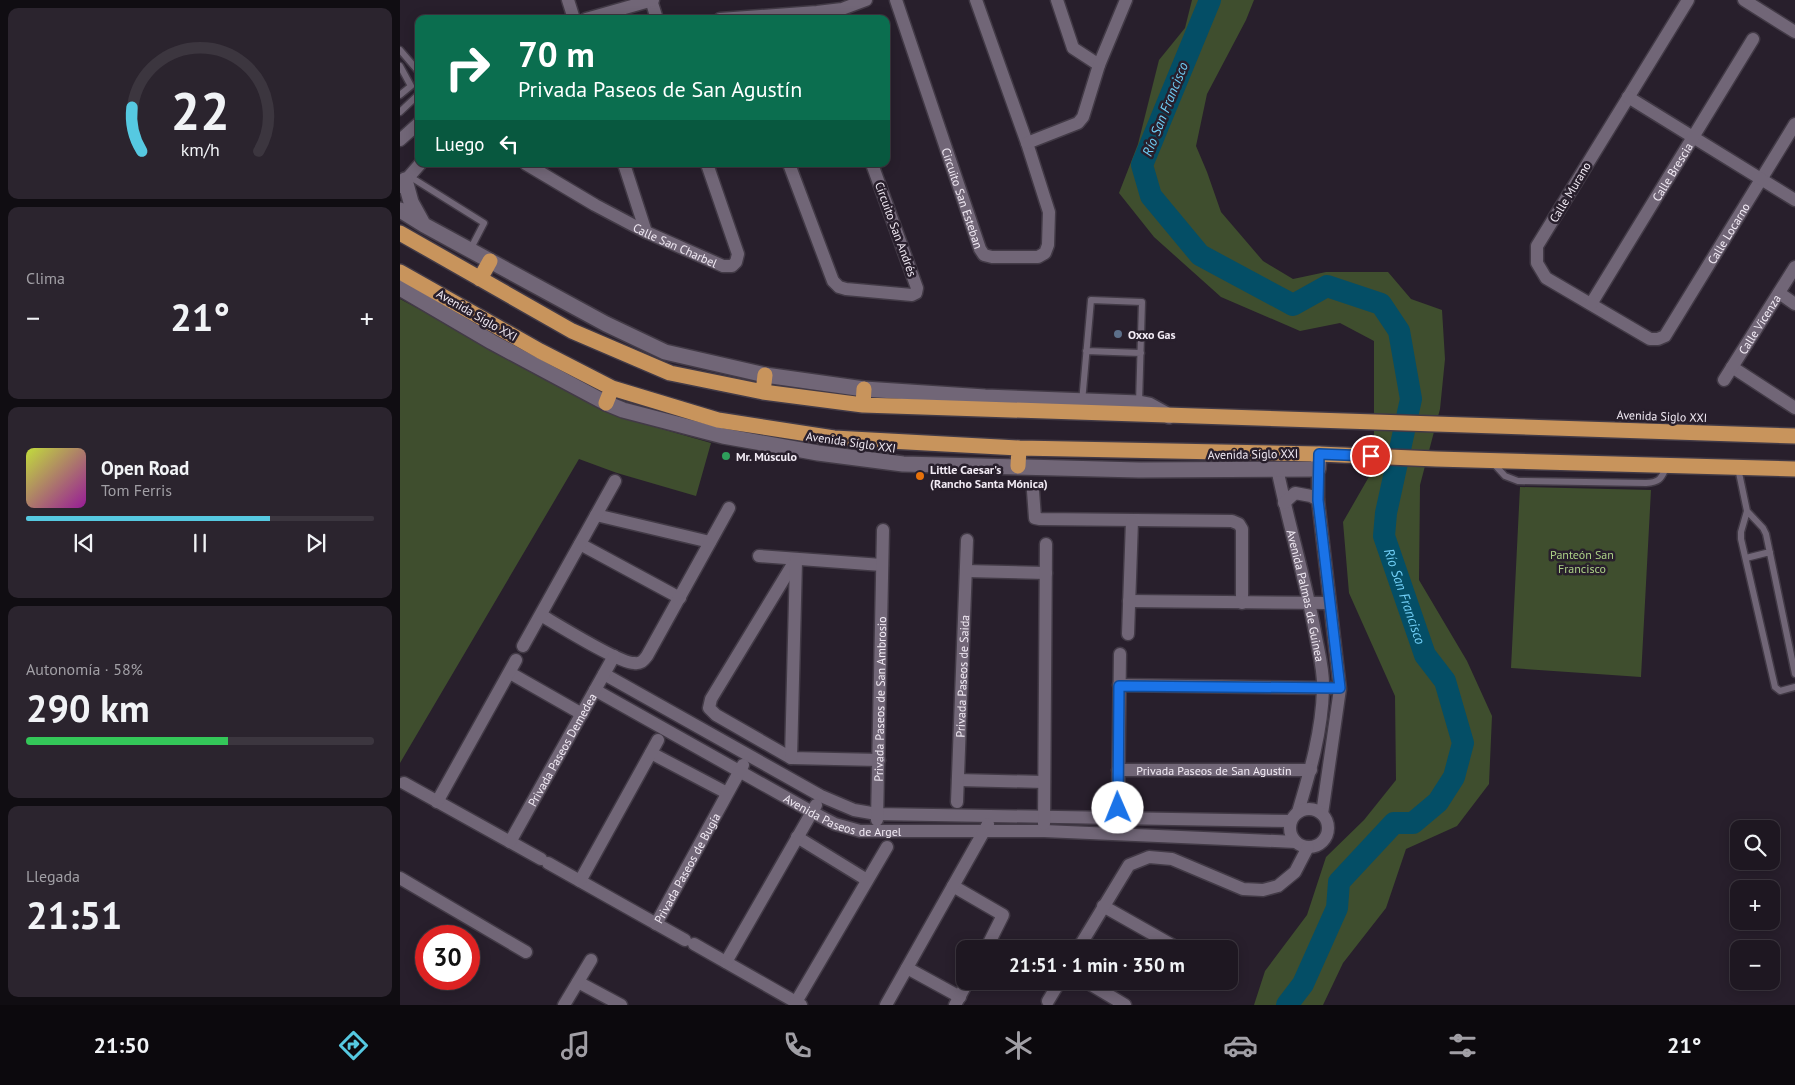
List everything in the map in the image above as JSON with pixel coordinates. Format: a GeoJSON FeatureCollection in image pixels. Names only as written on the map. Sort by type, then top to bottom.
{"type":"FeatureCollection","features":[{"type":"Feature","properties":{"kind":"highway","name":"Avenida Siglo XXI"},"geometry":{"type":"LineString","coordinates":[[400,233],[572,331],[670,373],[762,392],[863,405],[1081,407],[1169,416],[1795,436]]}},
{"type":"Feature","properties":{"kind":"highway"},"geometry":{"type":"LineString","coordinates":[[480,279],[490,261]]}},
{"type":"Feature","properties":{"kind":"highway","name":"Avenida Siglo XXI"},"geometry":{"type":"LineString","coordinates":[[400,272],[540,351],[612,388],[718,420],[834,438],[1318,461],[1371,456],[1795,469]]}},
{"type":"Feature","properties":{"kind":"highway"},"geometry":{"type":"LineString","coordinates":[[762,392],[765,375]]}},
{"type":"Feature","properties":{"kind":"highway"},"geometry":{"type":"LineString","coordinates":[[606,404],[612,388]]}},
{"type":"Feature","properties":{"kind":"highway"},"geometry":{"type":"LineString","coordinates":[[863,405],[864,389]]}},
{"type":"Feature","properties":{"kind":"highway"},"geometry":{"type":"LineString","coordinates":[[1018,466],[1019,448]]}},
{"type":"Feature","properties":{"kind":"street"},"geometry":{"type":"LineString","coordinates":[[568,0],[573,15]]}},
{"type":"Feature","properties":{"kind":"street"},"geometry":{"type":"LineString","coordinates":[[600,15],[651,0],[656,15]]}},
{"type":"Feature","properties":{"kind":"street"},"geometry":{"type":"LineString","coordinates":[[766,15],[842,9],[866,0]]}},
{"type":"Feature","properties":{"kind":"street","name":"Circuito San Esteban"},"geometry":{"type":"LineString","coordinates":[[896,0],[980,249],[984,255],[992,257],[1038,257],[1045,253],[1048,245],[1049,212],[1027,143],[976,0]]}},
{"type":"Feature","properties":{"kind":"street"},"geometry":{"type":"LineString","coordinates":[[1057,0],[1073,48],[1099,65]]}},
{"type":"Feature","properties":{"kind":"street"},"geometry":{"type":"LineString","coordinates":[[1027,143],[1078,123],[1083,117],[1099,65],[1126,0]]}},
{"type":"Feature","properties":{"kind":"street","name":"Calle Murano"},"geometry":{"type":"LineString","coordinates":[[1658,339],[1650,339],[1546,278],[1537,263],[1537,246],[1688,0]]}},
{"type":"Feature","properties":{"kind":"street"},"geometry":{"type":"LineString","coordinates":[[1744,0],[1757,4],[1795,32]]}},
{"type":"Feature","properties":{"kind":"street","name":"Calle Brescia"},"geometry":{"type":"LineString","coordinates":[[1591,304],[1753,39]]}},
{"type":"Feature","properties":{"kind":"street"},"geometry":{"type":"LineString","coordinates":[[1628,96],[1795,200]]}},
{"type":"Feature","properties":{"kind":"street","name":"Calle Locarno"},"geometry":{"type":"LineString","coordinates":[[1658,339],[1665,336],[1795,124]]}},
{"type":"Feature","properties":{"kind":"street"},"geometry":{"type":"LineString","coordinates":[[400,140],[415,127]]}},
{"type":"Feature","properties":{"kind":"street"},"geometry":{"type":"LineString","coordinates":[[417,167],[405,181],[411,202],[424,225]]}},
{"type":"Feature","properties":{"kind":"street","name":"Calle San Charbel"},"geometry":{"type":"LineString","coordinates":[[531,167],[595,205],[646,232],[723,266],[732,266],[736,262],[738,254],[708,167]]}},
{"type":"Feature","properties":{"kind":"street"},"geometry":{"type":"LineString","coordinates":[[625,167],[646,232]]}},
{"type":"Feature","properties":{"kind":"street","name":"Circuito San Andrés"},"geometry":{"type":"LineString","coordinates":[[790,167],[833,281],[839,287],[846,290],[912,295],[917,288],[873,167]]}},
{"type":"Feature","properties":{"kind":"street","name":"Avenida Siglo XXI"},"geometry":{"type":"LineString","coordinates":[[400,210],[424,225],[606,324],[665,352],[765,375],[864,389],[1081,407],[1139,403],[1148,405],[1169,416]]}},
{"type":"Feature","properties":{"kind":"street","name":"Calle Vicenza"},"geometry":{"type":"LineString","coordinates":[[1724,380],[1795,268]]}},
{"type":"Feature","properties":{"kind":"street","name":"Avenida Siglo XXI"},"geometry":{"type":"LineString","coordinates":[[400,288],[492,342],[606,404],[723,436],[818,453],[903,464],[1138,470],[1277,468],[1318,461]]}},
{"type":"Feature","properties":{"kind":"street"},"geometry":{"type":"LineString","coordinates":[[1779,293],[1795,304]]}},
{"type":"Feature","properties":{"kind":"street"},"geometry":{"type":"LineString","coordinates":[[1732,368],[1795,408]]}},
{"type":"Feature","properties":{"kind":"street","name":"Avenida Palmas de Guinea"},"geometry":{"type":"LineString","coordinates":[[1318,461],[1318,500],[1340,688],[1322,814]]}},
{"type":"Feature","properties":{"kind":"street","name":"Avenida Palmas de Guinea"},"geometry":{"type":"LineString","coordinates":[[1277,468],[1284,503],[1310,603],[1323,674],[1318,734],[1311,770],[1295,816]]}},
{"type":"Feature","properties":{"kind":"street"},"geometry":{"type":"LineString","coordinates":[[523,646],[615,481]]}},
{"type":"Feature","properties":{"kind":"street"},"geometry":{"type":"LineString","coordinates":[[1034,491],[1034,514],[1035,518],[1040,519],[1232,521],[1239,524],[1242,530],[1242,603]]}},
{"type":"Feature","properties":{"kind":"street"},"geometry":{"type":"LineString","coordinates":[[1284,503],[1295,493],[1311,496],[1318,500]]}},
{"type":"Feature","properties":{"kind":"street"},"geometry":{"type":"LineString","coordinates":[[541,615],[614,656],[632,664],[642,662],[648,656],[729,508]]}},
{"type":"Feature","properties":{"kind":"street"},"geometry":{"type":"LineString","coordinates":[[596,515],[710,542]]}},
{"type":"Feature","properties":{"kind":"street"},"geometry":{"type":"LineString","coordinates":[[1128,634],[1132,521]]}},
{"type":"Feature","properties":{"kind":"street","name":"Privada Paseos de San Ambrosio"},"geometry":{"type":"LineString","coordinates":[[877,832],[883,530]]}},
{"type":"Feature","properties":{"kind":"street","name":"Privada Paseos de Saida"},"geometry":{"type":"LineString","coordinates":[[957,802],[967,540]]}},
{"type":"Feature","properties":{"kind":"street"},"geometry":{"type":"LineString","coordinates":[[580,544],[680,598]]}},
{"type":"Feature","properties":{"kind":"street"},"geometry":{"type":"LineString","coordinates":[[1044,832],[1046,544]]}},
{"type":"Feature","properties":{"kind":"street"},"geometry":{"type":"LineString","coordinates":[[758,556],[882,565]]}},
{"type":"Feature","properties":{"kind":"street"},"geometry":{"type":"LineString","coordinates":[[796,559],[711,699],[709,708],[716,715],[791,758],[879,760]]}},
{"type":"Feature","properties":{"kind":"street"},"geometry":{"type":"LineString","coordinates":[[791,758],[796,559]]}},
{"type":"Feature","properties":{"kind":"street"},"geometry":{"type":"LineString","coordinates":[[966,571],[1046,573]]}},
{"type":"Feature","properties":{"kind":"street"},"geometry":{"type":"LineString","coordinates":[[1129,601],[1329,603]]}},
{"type":"Feature","properties":{"kind":"street","name":"Privada Paseos de San Agustín"},"geometry":{"type":"LineString","coordinates":[[1118,813],[1120,654]]}},
{"type":"Feature","properties":{"kind":"street","name":"Privada Paseos Demedea"},"geometry":{"type":"LineString","coordinates":[[510,842],[614,656]]}},
{"type":"Feature","properties":{"kind":"street"},"geometry":{"type":"LineString","coordinates":[[438,802],[516,660]]}},
{"type":"Feature","properties":{"kind":"street"},"geometry":{"type":"LineString","coordinates":[[510,672],[582,714]]}},
{"type":"Feature","properties":{"kind":"street","name":"Avenida Paseos de Argel"},"geometry":{"type":"LineString","coordinates":[[604,674],[821,796],[854,810],[877,814],[992,816],[1118,813]]}},
{"type":"Feature","properties":{"kind":"street"},"geometry":{"type":"LineString","coordinates":[[1119,686],[1340,688]]}},
{"type":"Feature","properties":{"kind":"street","name":"Avenida Paseos de Argel"},"geometry":{"type":"LineString","coordinates":[[595,690],[812,812],[860,832],[985,830],[1296,842]]}},
{"type":"Feature","properties":{"kind":"street"},"geometry":{"type":"LineString","coordinates":[[404,784],[580,881],[658,740]]}},
{"type":"Feature","properties":{"kind":"street"},"geometry":{"type":"LineString","coordinates":[[651,753],[727,793]]}},
{"type":"Feature","properties":{"kind":"street","name":"Privada Paseos de Bugía"},"geometry":{"type":"LineString","coordinates":[[580,881],[656,924],[748,756]]}},
{"type":"Feature","properties":{"kind":"street","name":"Privada Paseos de San Agustín"},"geometry":{"type":"LineString","coordinates":[[1118,770],[1311,770]]}},
{"type":"Feature","properties":{"kind":"street"},"geometry":{"type":"LineString","coordinates":[[958,780],[1044,782]]}},
{"type":"Feature","properties":{"kind":"street"},"geometry":{"type":"LineString","coordinates":[[726,962],[821,796]]}},
{"type":"Feature","properties":{"kind":"street"},"geometry":{"type":"LineString","coordinates":[[1118,813],[1295,816],[1310,809],[1322,814],[1328,825],[1325,838],[1321,843],[1308,847],[1296,842],[1290,832],[1295,816]]}},
{"type":"Feature","properties":{"kind":"street"},"geometry":{"type":"LineString","coordinates":[[886,1005],[992,816]]}},
{"type":"Feature","properties":{"kind":"street"},"geometry":{"type":"LineString","coordinates":[[797,837],[867,880]]}},
{"type":"Feature","properties":{"kind":"street"},"geometry":{"type":"LineString","coordinates":[[656,924],[799,1004],[887,847]]}},
{"type":"Feature","properties":{"kind":"street"},"geometry":{"type":"LineString","coordinates":[[1083,940],[1129,865],[1149,857],[1172,859],[1243,889],[1262,890],[1278,886],[1296,872],[1308,847]]}},
{"type":"Feature","properties":{"kind":"street"},"geometry":{"type":"LineString","coordinates":[[400,878],[526,952]]}},
{"type":"Feature","properties":{"kind":"street"},"geometry":{"type":"LineString","coordinates":[[953,886],[1004,915],[991,940]]}},
{"type":"Feature","properties":{"kind":"street"},"geometry":{"type":"LineString","coordinates":[[1103,906],[1163,940]]}},
{"type":"Feature","properties":{"kind":"street"},"geometry":{"type":"LineString","coordinates":[[564,1005],[591,960]]}},
{"type":"Feature","properties":{"kind":"street"},"geometry":{"type":"LineString","coordinates":[[907,968],[958,1001]]}},
{"type":"Feature","properties":{"kind":"street"},"geometry":{"type":"LineString","coordinates":[[578,982],[621,1005]]}},
{"type":"Feature","properties":{"kind":"street"},"geometry":{"type":"LineString","coordinates":[[1048,1001],[1055,990]]}},
{"type":"Feature","properties":{"kind":"street"},"geometry":{"type":"LineString","coordinates":[[1100,990],[1125,1005]]}},
{"type":"Feature","properties":{"kind":"lane"},"geometry":{"type":"LineString","coordinates":[[400,60],[401,51]]}},
{"type":"Feature","properties":{"kind":"lane"},"geometry":{"type":"LineString","coordinates":[[401,51],[415,67]]}},
{"type":"Feature","properties":{"kind":"lane"},"geometry":{"type":"LineString","coordinates":[[400,66],[411,86],[400,95]]}},
{"type":"Feature","properties":{"kind":"lane"},"geometry":{"type":"LineString","coordinates":[[400,112],[415,98]]}},
{"type":"Feature","properties":{"kind":"lane"},"geometry":{"type":"LineString","coordinates":[[405,181],[484,223],[470,250]]}},
{"type":"Feature","properties":{"kind":"lane"},"geometry":{"type":"LineString","coordinates":[[1081,407],[1091,300],[1142,302],[1139,403]]}},
{"type":"Feature","properties":{"kind":"lane"},"geometry":{"type":"LineString","coordinates":[[1086,351],[1141,353]]}},
{"type":"Feature","properties":{"kind":"lane"},"geometry":{"type":"LineString","coordinates":[[1738,467],[1747,511],[1741,532],[1775,687],[1780,690],[1795,687]]}},
{"type":"Feature","properties":{"kind":"lane"},"geometry":{"type":"LineString","coordinates":[[1747,511],[1763,528],[1766,534],[1795,674]]}},
{"type":"Feature","properties":{"kind":"lane"},"geometry":{"type":"LineString","coordinates":[[1746,558],[1770,552]]}},
{"type":"Feature","properties":{"kind":"green space"},"geometry":{"type":"Polygon","coordinates":[[[1192,0],[1254,0],[1246,20],[1207,94],[1196,146],[1221,212],[1263,261],[1293,279],[1326,272],[1388,272],[1411,299],[1442,310],[1445,359],[1440,409],[1420,485],[1419,580],[1467,661],[1492,716],[1489,784],[1457,826],[1406,849],[1386,908],[1343,963],[1323,1005],[1254,1005],[1265,971],[1307,915],[1326,857],[1364,820],[1396,780],[1395,696],[1349,593],[1343,522],[1374,468],[1374,341],[1340,323],[1300,331],[1221,297],[1154,237],[1119,193],[1138,144],[1159,60],[1185,28],[1192,0]]]}},
{"type":"Feature","properties":{"kind":"green space"},"geometry":{"type":"Polygon","coordinates":[[[400,299],[627,419],[711,443],[696,496],[617,473],[579,459],[400,763],[400,299]]]}},
{"type":"Feature","properties":{"kind":"green space","name":"Panteón San Francisco"},"geometry":{"type":"Polygon","coordinates":[[[1520,487],[1651,490],[1641,677],[1511,668],[1520,487]]]}},
{"type":"Feature","properties":{"kind":"waterway","name":"Río San Francisco"},"geometry":{"type":"LineString","coordinates":[[1210,0],[1142,165],[1151,196],[1200,255],[1293,305],[1327,286],[1381,304],[1399,331],[1411,399],[1386,513],[1384,536],[1425,655],[1445,681],[1463,743],[1454,777],[1438,802],[1413,823],[1394,823],[1339,882],[1337,908],[1303,984],[1287,1005]]}},
{"type":"Feature","properties":{"kind":"place","name":"Oxxo Gas"},"geometry":{"type":"Point","coordinates":[1118,334]}},
{"type":"Feature","properties":{"kind":"place","name":"Mr. Músculo"},"geometry":{"type":"Point","coordinates":[726,456]}},
{"type":"Feature","properties":{"kind":"place","name":"Little Caesar's (Rancho Santa Mónica)"},"geometry":{"type":"Point","coordinates":[920,476]}},
{"type":"Feature","properties":{"kind":"route"},"geometry":{"type":"LineString","coordinates":[[1118,808],[1119,686],[1340,688],[1318,500],[1319,454],[1371,456]]}}]}
